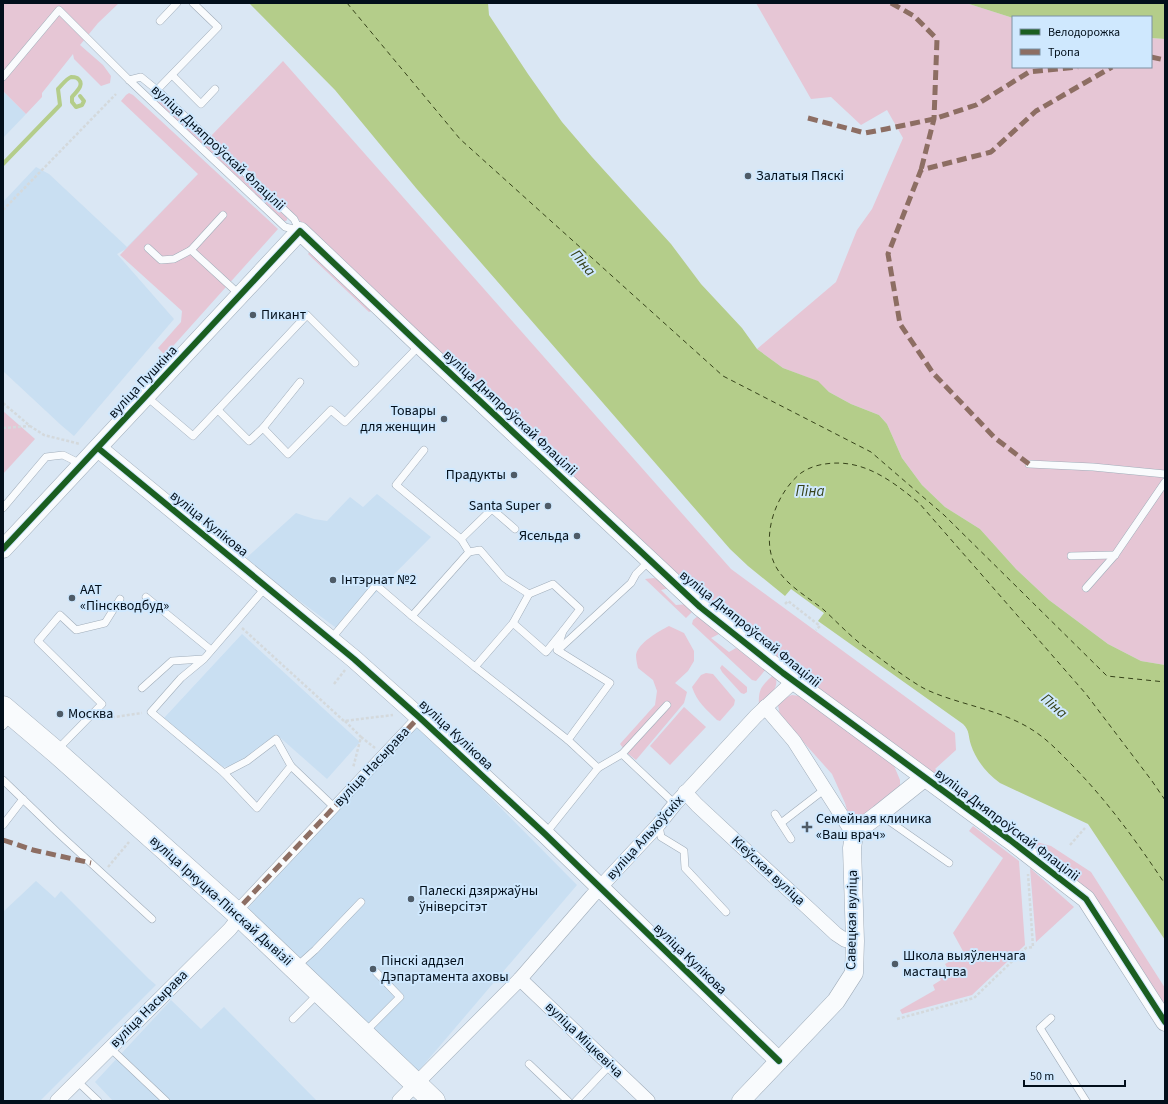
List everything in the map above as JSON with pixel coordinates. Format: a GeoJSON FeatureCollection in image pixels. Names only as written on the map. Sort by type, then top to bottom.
{"type":"FeatureCollection","features":[{"type":"Feature","properties":{"kind":"main road","name":"вуліца Іркуцка-Пінскай Дывізіі"},"geometry":{"type":"LineString","coordinates":[[6,716],[56,752],[242,910],[295,969],[434,1101]]}},
{"type":"Feature","properties":{"kind":"street","name":"вуліца Пушкіна"},"geometry":{"type":"LineString","coordinates":[[3,549],[241,296],[300,231]]}},
{"type":"Feature","properties":{"kind":"street","name":"вуліца Дняпроўскай Флаціліі"},"geometry":{"type":"LineString","coordinates":[[300,231],[700,607],[794,681],[1010,840],[1086,899],[1165,1022]]}},
{"type":"Feature","properties":{"kind":"street","name":"вуліца Кулікова"},"geometry":{"type":"LineString","coordinates":[[98,448],[331,640],[545,834],[779,1061]]}},
{"type":"Feature","properties":{"kind":"street","name":"вуліца Альхоўскіх"},"geometry":{"type":"LineString","coordinates":[[399,1101],[520,979],[592,896],[659,824],[685,792],[765,707],[794,681]]}},
{"type":"Feature","properties":{"kind":"street"},"geometry":{"type":"LineString","coordinates":[[765,707],[794,741],[854,835],[859,829],[924,778]]}},
{"type":"Feature","properties":{"kind":"street","name":"вуліца Насырава"},"geometry":{"type":"LineString","coordinates":[[57,1101],[78,1082],[110,1048],[224,935],[242,910],[417,719]]}},
{"type":"Feature","properties":{"kind":"street","name":"Кіеўская вуліца"},"geometry":{"type":"LineString","coordinates":[[685,792],[697,805],[836,934],[845,940],[855,940]]}},
{"type":"Feature","properties":{"kind":"street","name":"Савецкая вуліца"},"geometry":{"type":"LineString","coordinates":[[741,1101],[836,1001],[854,973],[855,940],[852,848],[854,835]]}},
{"type":"Feature","properties":{"kind":"street","name":"вуліца Міцкевіча"},"geometry":{"type":"LineString","coordinates":[[520,979],[648,1101]]}},
{"type":"Feature","properties":{"kind":"lane"},"geometry":{"type":"LineString","coordinates":[[160,21],[177,3]]}},
{"type":"Feature","properties":{"kind":"lane"},"geometry":{"type":"LineString","coordinates":[[157,90],[218,28],[193,3]]}},
{"type":"Feature","properties":{"kind":"lane","name":"вуліца Дняпроўскай Флаціліі"},"geometry":{"type":"LineString","coordinates":[[3,77],[60,10],[129,80],[285,227],[300,231]]}},
{"type":"Feature","properties":{"kind":"lane"},"geometry":{"type":"LineString","coordinates":[[172,75],[201,104],[215,89]]}},
{"type":"Feature","properties":{"kind":"lane","name":"вуліца Дняпроўскай Флаціліі"},"geometry":{"type":"LineString","coordinates":[[129,80],[141,77],[157,90],[294,219],[300,231]]}},
{"type":"Feature","properties":{"kind":"lane"},"geometry":{"type":"LineString","coordinates":[[148,248],[161,260],[174,259],[192,250],[223,216]]}},
{"type":"Feature","properties":{"kind":"lane"},"geometry":{"type":"LineString","coordinates":[[192,250],[241,296]]}},
{"type":"Feature","properties":{"kind":"lane"},"geometry":{"type":"LineString","coordinates":[[146,397],[193,436],[307,316],[355,363]]}},
{"type":"Feature","properties":{"kind":"lane"},"geometry":{"type":"LineString","coordinates":[[263,428],[288,454],[331,410],[345,422],[420,345]]}},
{"type":"Feature","properties":{"kind":"lane"},"geometry":{"type":"LineString","coordinates":[[218,410],[249,441],[263,428],[300,382]]}},
{"type":"Feature","properties":{"kind":"lane"},"geometry":{"type":"LineString","coordinates":[[424,450],[396,485],[461,539],[469,552]]}},
{"type":"Feature","properties":{"kind":"lane"},"geometry":{"type":"LineString","coordinates":[[3,508],[46,457],[64,455],[82,465]]}},
{"type":"Feature","properties":{"kind":"lane"},"geometry":{"type":"LineString","coordinates":[[1029,464],[1093,467],[1165,474]]}},
{"type":"Feature","properties":{"kind":"lane"},"geometry":{"type":"LineString","coordinates":[[1086,588],[1115,555],[1165,482]]}},
{"type":"Feature","properties":{"kind":"lane"},"geometry":{"type":"LineString","coordinates":[[461,539],[492,509],[515,529]]}},
{"type":"Feature","properties":{"kind":"lane"},"geometry":{"type":"LineString","coordinates":[[412,616],[469,552],[480,550],[504,578],[529,594]]}},
{"type":"Feature","properties":{"kind":"lane"},"geometry":{"type":"LineString","coordinates":[[1071,556],[1115,555]]}},
{"type":"Feature","properties":{"kind":"lane"},"geometry":{"type":"LineString","coordinates":[[557,650],[631,583],[636,574],[650,560]]}},
{"type":"Feature","properties":{"kind":"lane"},"geometry":{"type":"LineString","coordinates":[[475,667],[513,623],[529,594],[553,584],[580,608],[546,652],[513,623]]}},
{"type":"Feature","properties":{"kind":"lane"},"geometry":{"type":"LineString","coordinates":[[331,640],[376,585],[475,667],[568,740],[598,768]]}},
{"type":"Feature","properties":{"kind":"lane"},"geometry":{"type":"LineString","coordinates":[[266,587],[204,659],[181,678],[151,712],[224,773],[257,808],[291,766]]}},
{"type":"Feature","properties":{"kind":"lane"},"geometry":{"type":"LineString","coordinates":[[146,597],[211,650]]}},
{"type":"Feature","properties":{"kind":"lane"},"geometry":{"type":"LineString","coordinates":[[56,752],[102,704],[38,640],[60,615],[76,630],[105,623],[120,599]]}},
{"type":"Feature","properties":{"kind":"lane"},"geometry":{"type":"LineString","coordinates":[[557,650],[563,631]]}},
{"type":"Feature","properties":{"kind":"lane"},"geometry":{"type":"LineString","coordinates":[[557,650],[610,683],[568,740]]}},
{"type":"Feature","properties":{"kind":"lane"},"geometry":{"type":"LineString","coordinates":[[142,688],[172,661],[204,659]]}},
{"type":"Feature","properties":{"kind":"lane"},"geometry":{"type":"LineString","coordinates":[[545,834],[598,768],[622,754],[667,705]]}},
{"type":"Feature","properties":{"kind":"lane"},"geometry":{"type":"LineString","coordinates":[[224,773],[247,761],[276,739],[291,766],[334,808]]}},
{"type":"Feature","properties":{"kind":"lane"},"geometry":{"type":"LineString","coordinates":[[622,754],[675,804]]}},
{"type":"Feature","properties":{"kind":"lane"},"geometry":{"type":"LineString","coordinates":[[3,780],[102,874],[152,919]]}},
{"type":"Feature","properties":{"kind":"lane"},"geometry":{"type":"LineString","coordinates":[[781,823],[825,789]]}},
{"type":"Feature","properties":{"kind":"lane"},"geometry":{"type":"LineString","coordinates":[[3,825],[23,799]]}},
{"type":"Feature","properties":{"kind":"lane"},"geometry":{"type":"LineString","coordinates":[[774,814],[791,840]]}},
{"type":"Feature","properties":{"kind":"lane"},"geometry":{"type":"LineString","coordinates":[[879,814],[949,863]]}},
{"type":"Feature","properties":{"kind":"lane"},"geometry":{"type":"LineString","coordinates":[[659,824],[661,837],[684,851],[685,868],[726,912]]}},
{"type":"Feature","properties":{"kind":"lane"},"geometry":{"type":"LineString","coordinates":[[295,969],[361,902]]}},
{"type":"Feature","properties":{"kind":"lane"},"geometry":{"type":"LineString","coordinates":[[363,1034],[400,997],[376,972]]}},
{"type":"Feature","properties":{"kind":"lane"},"geometry":{"type":"LineString","coordinates":[[293,1019],[319,992]]}},
{"type":"Feature","properties":{"kind":"lane"},"geometry":{"type":"LineString","coordinates":[[1051,1018],[1040,1028],[1086,1101]]}},
{"type":"Feature","properties":{"kind":"lane"},"geometry":{"type":"LineString","coordinates":[[110,1048],[166,1101]]}},
{"type":"Feature","properties":{"kind":"lane"},"geometry":{"type":"LineString","coordinates":[[529,1064],[568,1101]]}},
{"type":"Feature","properties":{"kind":"lane"},"geometry":{"type":"LineString","coordinates":[[576,1101],[610,1065]]}},
{"type":"Feature","properties":{"kind":"lane"},"geometry":{"type":"LineString","coordinates":[[78,1082],[98,1101]]}},
{"type":"Feature","properties":{"kind":"path"},"geometry":{"type":"LineString","coordinates":[[3,210],[116,94]]}},
{"type":"Feature","properties":{"kind":"path"},"geometry":{"type":"LineString","coordinates":[[3,403],[30,426],[44,435],[98,448]]}},
{"type":"Feature","properties":{"kind":"path"},"geometry":{"type":"LineString","coordinates":[[3,428],[30,426]]}},
{"type":"Feature","properties":{"kind":"path"},"geometry":{"type":"LineString","coordinates":[[785,604],[788,600],[820,626],[816,630]]}},
{"type":"Feature","properties":{"kind":"path"},"geometry":{"type":"LineString","coordinates":[[236,622],[361,737],[384,755]]}},
{"type":"Feature","properties":{"kind":"path"},"geometry":{"type":"LineString","coordinates":[[99,720],[151,712]]}},
{"type":"Feature","properties":{"kind":"path"},"geometry":{"type":"LineString","coordinates":[[344,721],[399,714],[417,719]]}},
{"type":"Feature","properties":{"kind":"path"},"geometry":{"type":"LineString","coordinates":[[347,794],[361,737]]}},
{"type":"Feature","properties":{"kind":"path"},"geometry":{"type":"LineString","coordinates":[[1070,845],[1085,828]]}},
{"type":"Feature","properties":{"kind":"path"},"geometry":{"type":"LineString","coordinates":[[102,874],[129,842]]}},
{"type":"Feature","properties":{"kind":"path"},"geometry":{"type":"LineString","coordinates":[[898,1019],[974,998],[1026,948],[1033,947],[1028,870]]}},
{"type":"Feature","properties":{"kind":"shaded area"},"geometry":{"type":"Polygon","coordinates":[[[3,3],[119,3],[98,23],[80,45],[103,65],[111,76],[110,83],[101,86],[74,59],[73,54],[42,93],[42,97],[26,114],[3,91],[3,3]]]}},
{"type":"Feature","properties":{"kind":"shaded area"},"geometry":{"type":"Polygon","coordinates":[[[756,3],[966,3],[1012,18],[1012,68],[1152,68],[1152,38],[1165,39],[1165,665],[1141,661],[1108,644],[1049,600],[1016,569],[980,529],[945,507],[922,485],[902,458],[887,424],[879,415],[851,404],[829,392],[817,381],[783,368],[757,349],[836,282],[857,230],[872,209],[903,138],[887,110],[861,125],[831,97],[811,99],[756,3]]]}},
{"type":"Feature","properties":{"kind":"shaded area"},"geometry":{"type":"Polygon","coordinates":[[[283,61],[731,569],[955,733],[956,750],[935,769],[1011,825],[1007,830],[703,605],[211,136],[283,61]]]}},
{"type":"Feature","properties":{"kind":"shaded area"},"geometry":{"type":"Polygon","coordinates":[[[3,91],[26,114],[3,138],[3,91]]]}},
{"type":"Feature","properties":{"kind":"shaded area"},"geometry":{"type":"Polygon","coordinates":[[[129,93],[133,95],[278,229],[165,355],[158,348],[181,322],[182,311],[120,255],[198,174],[121,101],[129,93]]]}},
{"type":"Feature","properties":{"kind":"shaded area"},"geometry":{"type":"Polygon","coordinates":[[[159,101],[164,103],[287,218],[287,220],[283,221],[158,103],[159,101]]]}},
{"type":"Feature","properties":{"kind":"shaded area"},"geometry":{"type":"Polygon","coordinates":[[[36,167],[49,174],[127,247],[198,174],[126,249],[117,254],[174,319],[74,436],[3,371],[3,202],[36,167]]]}},
{"type":"Feature","properties":{"kind":"shaded area"},"geometry":{"type":"Polygon","coordinates":[[[311,250],[374,310],[369,312],[308,254],[311,250]]]}},
{"type":"Feature","properties":{"kind":"shaded area"},"geometry":{"type":"Polygon","coordinates":[[[3,411],[35,439],[3,474],[3,411]]]}},
{"type":"Feature","properties":{"kind":"shaded area"},"geometry":{"type":"Polygon","coordinates":[[[377,494],[431,537],[339,630],[244,560],[296,513],[314,519],[327,521],[350,497],[363,507],[377,494]]]}},
{"type":"Feature","properties":{"kind":"shaded area"},"geometry":{"type":"Polygon","coordinates":[[[654,578],[663,581],[670,588],[661,590],[676,605],[688,604],[694,610],[686,618],[645,579],[654,578]]]}},
{"type":"Feature","properties":{"kind":"shaded area"},"geometry":{"type":"Polygon","coordinates":[[[699,615],[719,634],[711,638],[729,652],[736,648],[766,669],[756,681],[752,680],[692,624],[693,620],[699,615]]]}},
{"type":"Feature","properties":{"kind":"shaded area"},"geometry":{"type":"Polygon","coordinates":[[[669,626],[684,633],[694,651],[694,661],[688,671],[675,683],[687,692],[684,703],[636,760],[627,753],[620,744],[655,705],[657,691],[653,680],[638,668],[636,655],[645,642],[669,626]]]}},
{"type":"Feature","properties":{"kind":"shaded area"},"geometry":{"type":"Polygon","coordinates":[[[242,634],[360,742],[327,779],[276,734],[250,764],[223,767],[164,718],[242,634]]]}},
{"type":"Feature","properties":{"kind":"shaded area"},"geometry":{"type":"Polygon","coordinates":[[[722,665],[747,687],[747,692],[744,694],[741,693],[722,672],[720,668],[722,665]]]}},
{"type":"Feature","properties":{"kind":"shaded area"},"geometry":{"type":"Polygon","coordinates":[[[706,673],[713,674],[735,700],[734,705],[720,721],[717,720],[702,705],[696,697],[692,687],[701,675],[706,673]]]}},
{"type":"Feature","properties":{"kind":"shaded area"},"geometry":{"type":"Polygon","coordinates":[[[774,674],[776,679],[775,688],[759,706],[760,691],[774,674]]]}},
{"type":"Feature","properties":{"kind":"shaded area"},"geometry":{"type":"Polygon","coordinates":[[[792,695],[807,697],[892,761],[900,780],[900,793],[866,814],[856,818],[848,813],[832,774],[780,716],[778,705],[787,697],[792,695]]]}},
{"type":"Feature","properties":{"kind":"shaded area"},"geometry":{"type":"Polygon","coordinates":[[[684,707],[706,727],[670,765],[650,746],[684,707]]]}},
{"type":"Feature","properties":{"kind":"shaded area","name":"Палескі дзяржаўны ўніверсітэт"},"geometry":{"type":"Polygon","coordinates":[[[419,725],[577,885],[415,1075],[244,912],[419,725]]]}},
{"type":"Feature","properties":{"kind":"shaded area"},"geometry":{"type":"Polygon","coordinates":[[[973,826],[1019,861],[1025,945],[972,995],[902,1014],[900,1010],[935,990],[933,985],[941,980],[939,977],[949,971],[945,964],[964,953],[953,933],[1003,858],[969,831],[973,826]]]}},
{"type":"Feature","properties":{"kind":"shaded area"},"geometry":{"type":"Polygon","coordinates":[[[1021,835],[1033,841],[1051,846],[1091,872],[1165,988],[1165,1013],[1085,888],[1017,837],[1021,835]]]}},
{"type":"Feature","properties":{"kind":"shaded area"},"geometry":{"type":"Polygon","coordinates":[[[1030,868],[1074,907],[1036,942],[1030,868]]]}},
{"type":"Feature","properties":{"kind":"shaded area"},"geometry":{"type":"Polygon","coordinates":[[[36,881],[55,898],[61,891],[156,985],[40,1101],[3,1101],[3,912],[36,881]]]}},
{"type":"Feature","properties":{"kind":"shaded area"},"geometry":{"type":"Polygon","coordinates":[[[171,1000],[201,1029],[224,1007],[317,1101],[113,1101],[95,1082],[171,1000]]]}},
{"type":"Feature","properties":{"kind":"water","name":"Піна"},"geometry":{"type":"Polygon","coordinates":[[[249,3],[488,3],[489,15],[562,122],[671,244],[701,284],[742,328],[757,349],[783,368],[818,381],[829,392],[851,404],[879,415],[887,424],[902,458],[922,485],[945,507],[980,529],[1016,569],[1049,600],[1108,644],[1141,661],[1165,665],[1165,940],[1088,824],[1000,783],[982,766],[971,745],[968,731],[963,724],[818,621],[824,613],[791,589],[785,596],[748,566],[730,549],[416,188],[335,90],[249,3]]]}},
{"type":"Feature","properties":{"kind":"water"},"geometry":{"type":"Polygon","coordinates":[[[966,3],[1165,3],[1165,39],[1152,38],[1152,16],[1012,16],[1012,18],[966,3]]]}},
{"type":"Feature","properties":{"kind":"waterway"},"geometry":{"type":"LineString","coordinates":[[3,164],[60,105],[58,89],[69,78],[76,78],[80,80],[81,83],[72,97],[72,102],[76,107],[82,105],[84,101],[80,96]]}},
{"type":"Feature","properties":{"kind":"ferry route"},"geometry":{"type":"LineString","coordinates":[[347,3],[460,139],[723,376],[871,452],[944,515],[1107,676],[1165,682]]}},
{"type":"Feature","properties":{"kind":"ferry route"},"geometry":{"type":"LineString","coordinates":[[1165,800],[1086,694],[919,503],[887,479],[852,464],[839,463],[816,466],[804,471],[792,481],[778,503],[770,528],[769,541],[771,553],[775,565],[784,578],[797,590],[824,610],[860,644],[925,689],[953,700],[1010,718],[1042,737],[1073,766],[1110,808],[1165,884]]}},
{"type":"Feature","properties":{"kind":"marked path"},"geometry":{"type":"LineString","coordinates":[[891,3],[914,16],[937,39],[934,119],[921,170]]}},
{"type":"Feature","properties":{"kind":"marked path"},"geometry":{"type":"LineString","coordinates":[[1152,57],[1165,60]]}},
{"type":"Feature","properties":{"kind":"marked path"},"geometry":{"type":"LineString","coordinates":[[808,118],[865,133],[934,119],[976,105],[1029,72],[1068,68]]}},
{"type":"Feature","properties":{"kind":"marked path"},"geometry":{"type":"LineString","coordinates":[[1029,464],[995,438],[933,373],[900,324],[888,254],[921,170],[991,152],[1036,111],[1110,68]]}},
{"type":"Feature","properties":{"kind":"marked path"},"geometry":{"type":"LineString","coordinates":[[243,904],[419,717]]}},
{"type":"Feature","properties":{"kind":"marked path"},"geometry":{"type":"LineString","coordinates":[[3,840],[33,850],[91,863]]}},
{"type":"Feature","properties":{"kind":"cycle path"},"geometry":{"type":"LineString","coordinates":[[3,549],[300,231],[700,607],[783,673],[1010,840],[1086,899],[1165,1022]]}},
{"type":"Feature","properties":{"kind":"cycle path"},"geometry":{"type":"LineString","coordinates":[[98,448],[354,659],[419,717],[545,834],[779,1061]]}},
{"type":"Feature","properties":{"kind":"place","name":"Залатыя Пяскі"},"geometry":{"type":"Point","coordinates":[748,176]}},
{"type":"Feature","properties":{"kind":"place","name":"Пикант"},"geometry":{"type":"Point","coordinates":[253,315]}},
{"type":"Feature","properties":{"kind":"place","name":"Товары для женщин"},"geometry":{"type":"Point","coordinates":[444,419]}},
{"type":"Feature","properties":{"kind":"place","name":"Прадукты"},"geometry":{"type":"Point","coordinates":[514,475]}},
{"type":"Feature","properties":{"kind":"place","name":"Santa Super"},"geometry":{"type":"Point","coordinates":[548,506]}},
{"type":"Feature","properties":{"kind":"place","name":"Ясельда"},"geometry":{"type":"Point","coordinates":[577,536]}},
{"type":"Feature","properties":{"kind":"place","name":"Інтэрнат №2"},"geometry":{"type":"Point","coordinates":[333,580]}},
{"type":"Feature","properties":{"kind":"place","name":"ААТ «Пінскводбуд»"},"geometry":{"type":"Point","coordinates":[72,598]}},
{"type":"Feature","properties":{"kind":"place","name":"Москва"},"geometry":{"type":"Point","coordinates":[60,714]}},
{"type":"Feature","properties":{"kind":"place","name":"Семейная клиника «Ваш врач»"},"geometry":{"type":"Point","coordinates":[807,827]}},
{"type":"Feature","properties":{"kind":"place","name":"Палескі дзяржаўны ўніверсітэт"},"geometry":{"type":"Point","coordinates":[411,899]}},
{"type":"Feature","properties":{"kind":"place","name":"Школа выяўленчага мастацтва"},"geometry":{"type":"Point","coordinates":[895,964]}},
{"type":"Feature","properties":{"kind":"place","name":"Пінскі аддзел Дэпартамента аховы"},"geometry":{"type":"Point","coordinates":[373,969]}}]}
